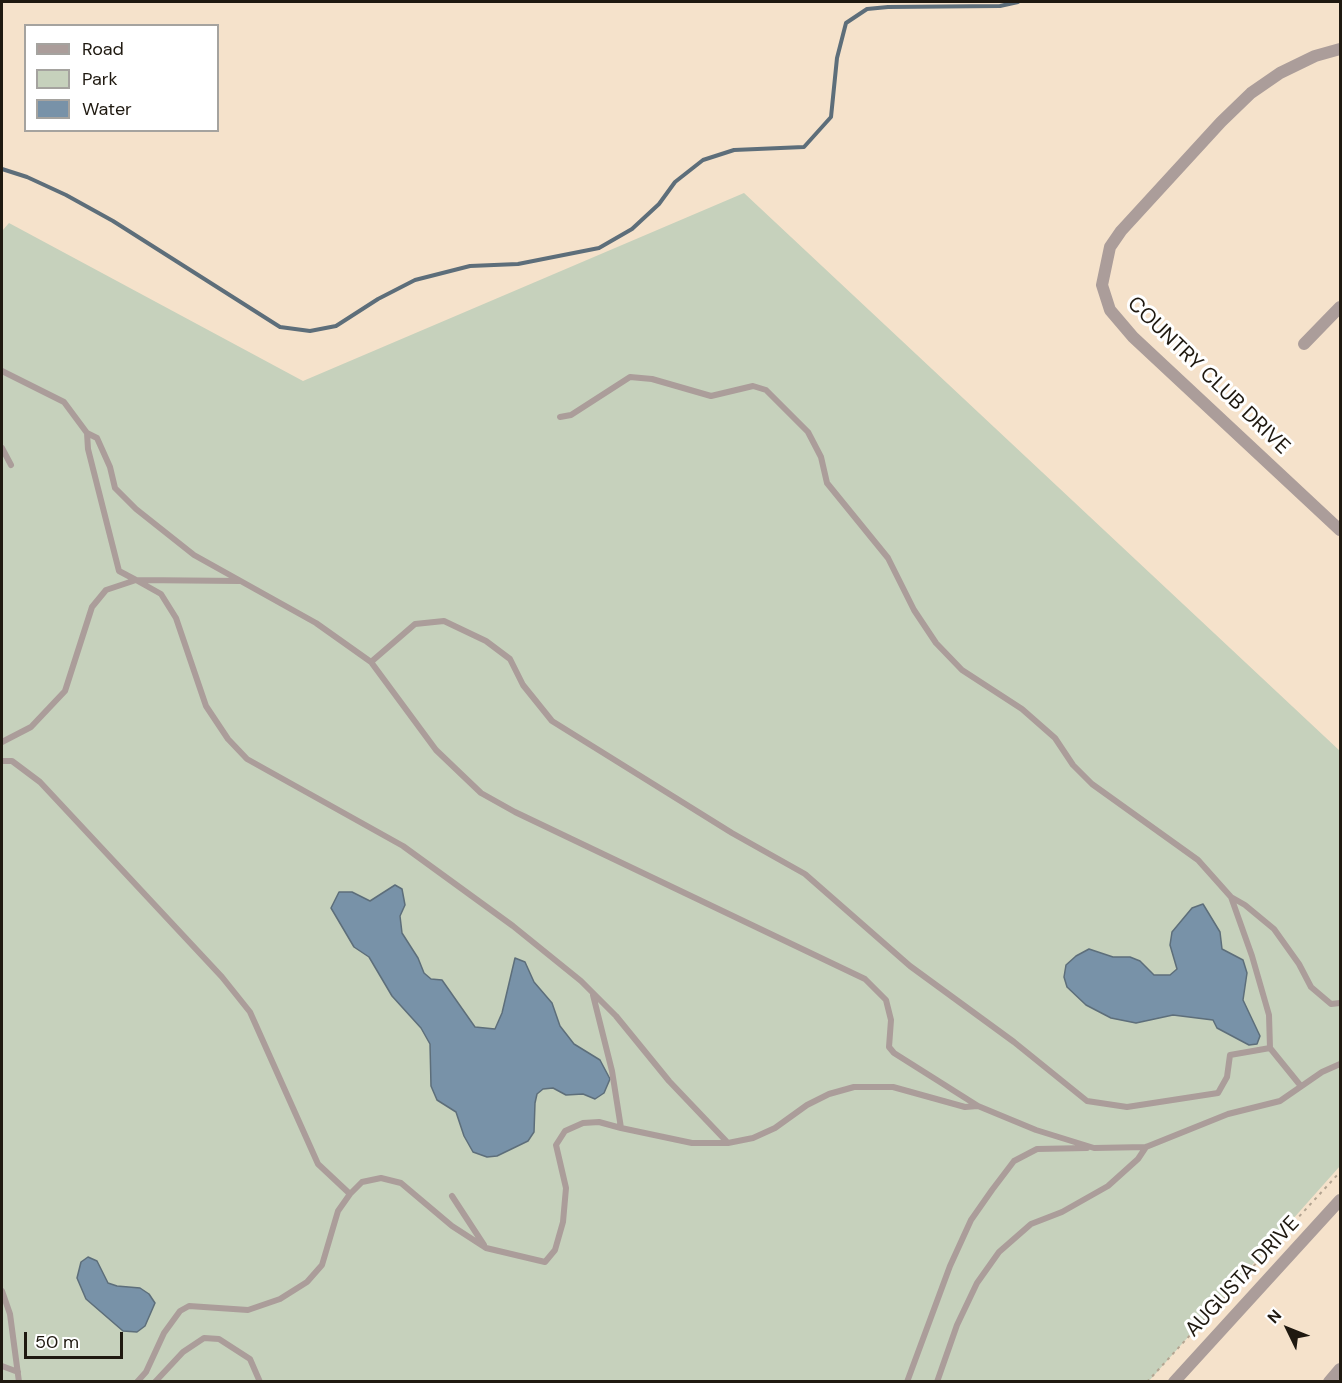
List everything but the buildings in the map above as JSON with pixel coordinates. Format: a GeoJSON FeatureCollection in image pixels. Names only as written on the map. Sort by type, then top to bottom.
{"type":"FeatureCollection","features":[{"type":"Feature","properties":{"kind":"street","name":"COUNTRY CLUB DRIVE"},"geometry":{"type":"LineString","coordinates":[[1341,49],[1315,56],[1280,73],[1251,93],[1221,122],[1121,231],[1110,247],[1102,285],[1110,310],[1133,337],[1341,530]]}},
{"type":"Feature","properties":{"kind":"street"},"geometry":{"type":"LineString","coordinates":[[1304,344],[1341,307]]}},
{"type":"Feature","properties":{"kind":"street","name":"AUGUSTA DRIVE"},"geometry":{"type":"LineString","coordinates":[[1174,1382],[1341,1200]]}},
{"type":"Feature","properties":{"kind":"street"},"geometry":{"type":"LineString","coordinates":[[1329,1382],[1341,1369]]}},
{"type":"Feature","properties":{"kind":"lane"},"geometry":{"type":"LineString","coordinates":[[2,371],[64,402],[87,433],[97,438],[110,467],[115,488],[136,509],[194,555],[316,623],[370,662],[436,750],[481,793],[865,979],[886,1000],[891,1020],[889,1047],[894,1053],[978,1106],[1094,1148]]}},
{"type":"Feature","properties":{"kind":"lane"},"geometry":{"type":"LineString","coordinates":[[560,417],[571,415],[630,377],[652,379],[711,396],[753,386],[766,390],[808,432],[821,457],[827,483],[888,558],[914,610],[936,643],[962,670],[1022,709],[1055,738],[1073,765],[1092,784],[1198,860],[1231,897],[1245,904],[1274,929],[1299,964],[1311,987],[1331,1004],[1341,1003]]}},
{"type":"Feature","properties":{"kind":"lane"},"geometry":{"type":"LineString","coordinates":[[87,433],[88,449],[119,571],[160,594],[176,618],[207,706],[228,739],[247,759],[403,846],[513,926],[581,981],[616,1016],[669,1081],[728,1143]]}},
{"type":"Feature","properties":{"kind":"lane"},"geometry":{"type":"LineString","coordinates":[[2,448],[11,465]]}},
{"type":"Feature","properties":{"kind":"lane"},"geometry":{"type":"LineString","coordinates":[[2,742],[31,727],[65,692],[92,607],[106,590],[136,580],[240,580]]}},
{"type":"Feature","properties":{"kind":"lane"},"geometry":{"type":"LineString","coordinates":[[370,662],[415,624],[444,621],[486,641],[510,659],[523,685],[552,721],[732,833],[805,874],[910,966],[1014,1042],[1087,1101],[1127,1107],[1218,1094],[1227,1077],[1230,1055],[1270,1048]]}},
{"type":"Feature","properties":{"kind":"lane"},"geometry":{"type":"LineString","coordinates":[[2,761],[12,761],[40,782],[222,977],[250,1012],[318,1164],[350,1194]]}},
{"type":"Feature","properties":{"kind":"lane"},"geometry":{"type":"LineString","coordinates":[[1231,897],[1252,956],[1269,1016],[1270,1048],[1300,1085]]}},
{"type":"Feature","properties":{"kind":"lane"},"geometry":{"type":"LineString","coordinates":[[593,995],[612,1071],[621,1128]]}},
{"type":"Feature","properties":{"kind":"lane"},"geometry":{"type":"LineString","coordinates":[[907,1382],[950,1266],[971,1220],[1014,1161],[1037,1149],[1146,1147],[1228,1114],[1280,1101],[1322,1071],[1341,1064]]}},
{"type":"Feature","properties":{"kind":"lane"},"geometry":{"type":"LineString","coordinates":[[137,1382],[146,1372],[164,1333],[180,1311],[189,1306],[248,1310],[280,1299],[307,1282],[322,1266],[338,1210],[362,1182],[381,1178],[401,1183],[452,1226],[486,1248],[545,1262],[555,1250],[563,1222],[566,1188],[556,1145],[565,1131],[583,1123],[599,1122],[692,1143],[728,1143],[753,1138],[775,1128],[807,1105],[829,1094],[854,1087],[893,1087],[965,1107],[978,1106]]}},
{"type":"Feature","properties":{"kind":"lane"},"geometry":{"type":"LineString","coordinates":[[937,1382],[972,1294],[999,1252],[1031,1224],[1062,1212],[1108,1186],[1138,1159],[1146,1147]]}},
{"type":"Feature","properties":{"kind":"lane"},"geometry":{"type":"LineString","coordinates":[[452,1196],[486,1248]]}},
{"type":"Feature","properties":{"kind":"lane"},"geometry":{"type":"LineString","coordinates":[[2,1291],[10,1314],[19,1382]]}},
{"type":"Feature","properties":{"kind":"lane"},"geometry":{"type":"LineString","coordinates":[[155,1382],[183,1352],[204,1338],[219,1339],[250,1359],[260,1382]]}},
{"type":"Feature","properties":{"kind":"lane"},"geometry":{"type":"LineString","coordinates":[[2,1366],[18,1372]]}},
{"type":"Feature","properties":{"kind":"path"},"geometry":{"type":"LineString","coordinates":[[1146,1382],[1341,1172]]}},
{"type":"Feature","properties":{"kind":"green space"},"geometry":{"type":"Polygon","coordinates":[[[744,193],[1340,751],[1340,1166],[1149,1381],[2,1381],[2,231],[9,223],[303,381],[744,193]]]}},
{"type":"Feature","properties":{"kind":"water"},"geometry":{"type":"Polygon","coordinates":[[[395,885],[402,889],[405,905],[400,916],[402,933],[418,958],[424,973],[431,979],[442,980],[475,1027],[495,1029],[502,1013],[515,958],[525,962],[534,982],[552,1003],[560,1026],[574,1044],[600,1060],[610,1079],[604,1093],[595,1099],[583,1094],[566,1095],[553,1088],[543,1089],[537,1094],[534,1132],[528,1141],[497,1156],[487,1157],[473,1152],[464,1136],[456,1112],[437,1100],[431,1086],[430,1044],[421,1028],[392,996],[369,957],[354,947],[331,908],[339,892],[352,892],[370,901],[395,885]]]}},
{"type":"Feature","properties":{"kind":"water"},"geometry":{"type":"Polygon","coordinates":[[[1203,904],[1220,932],[1222,949],[1243,960],[1247,973],[1243,1000],[1260,1036],[1257,1044],[1249,1045],[1217,1028],[1213,1020],[1173,1015],[1136,1023],[1111,1018],[1086,1005],[1067,987],[1064,977],[1066,965],[1089,949],[1113,957],[1130,957],[1140,961],[1154,975],[1170,975],[1177,969],[1170,945],[1172,932],[1192,908],[1203,904]]]}},
{"type":"Feature","properties":{"kind":"water"},"geometry":{"type":"Polygon","coordinates":[[[88,1257],[97,1261],[108,1283],[140,1288],[149,1294],[155,1303],[145,1326],[137,1332],[123,1331],[86,1299],[77,1278],[81,1262],[88,1257]]]}},
{"type":"Feature","properties":{"kind":"waterway"},"geometry":{"type":"LineString","coordinates":[[2,169],[27,177],[66,195],[113,221],[280,327],[310,331],[336,326],[378,299],[415,280],[470,266],[518,264],[599,248],[632,229],[659,204],[675,182],[703,160],[734,150],[804,147],[831,117],[837,58],[846,23],[867,9],[1000,6],[1018,2]]}}]}
